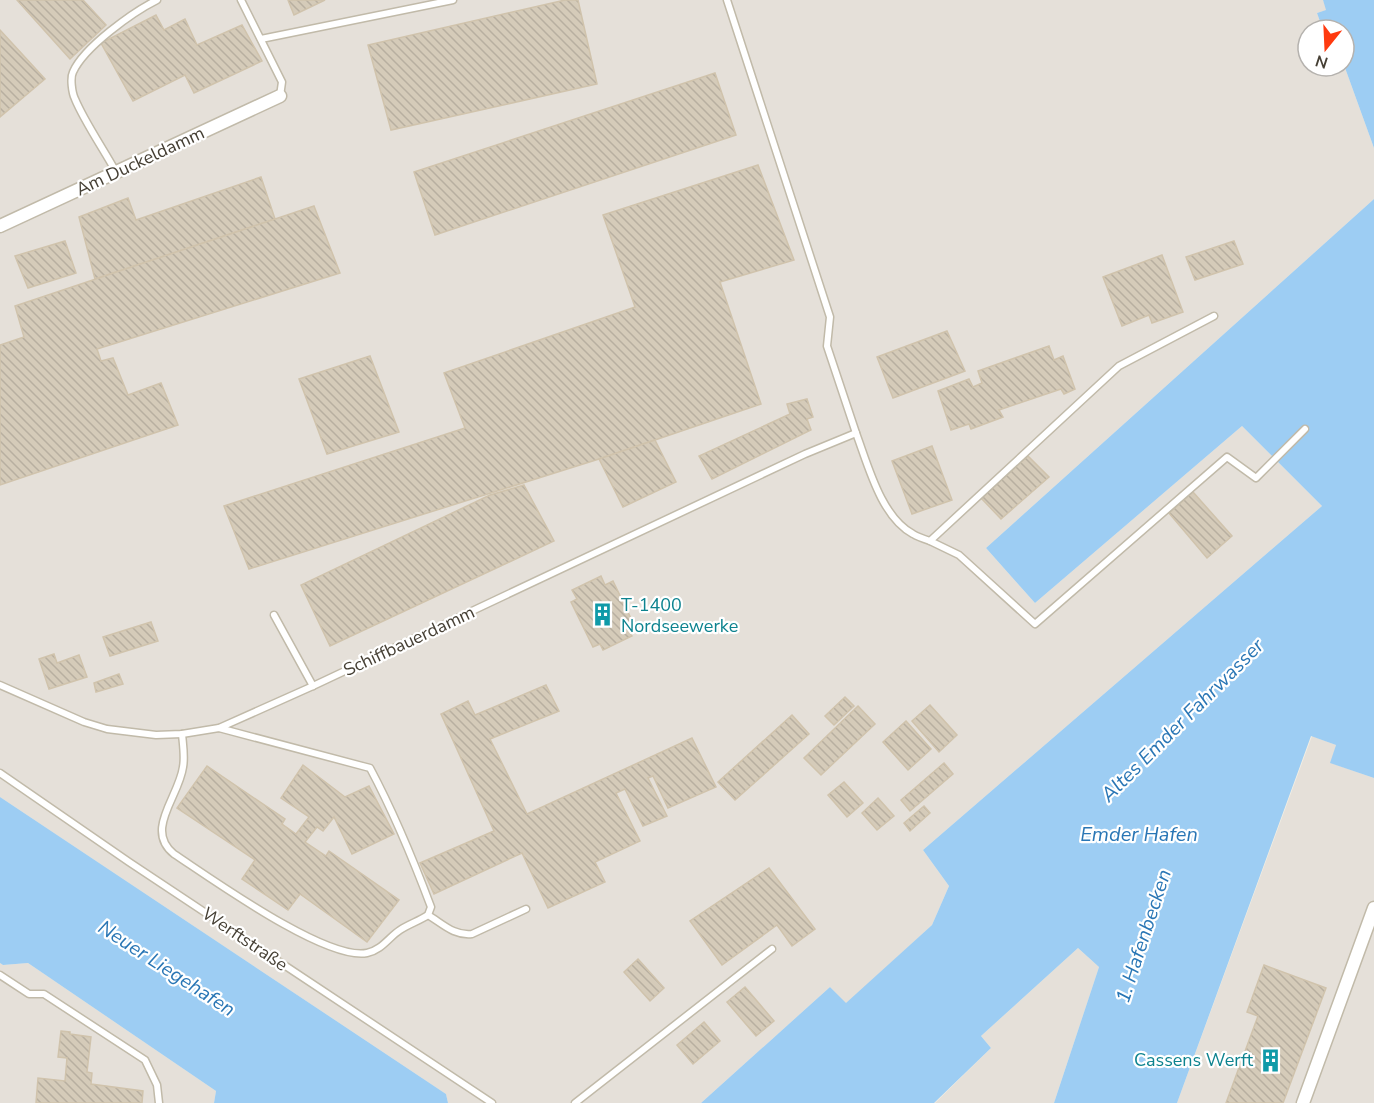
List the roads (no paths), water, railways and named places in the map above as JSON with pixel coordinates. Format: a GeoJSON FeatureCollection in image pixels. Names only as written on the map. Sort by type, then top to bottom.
{"type":"FeatureCollection","features":[{"type":"Feature","properties":{"kind":"street","name":"Am Duckeldamm"},"geometry":{"type":"LineString","coordinates":[[0,226],[280,96]]}},
{"type":"Feature","properties":{"kind":"street"},"geometry":{"type":"LineString","coordinates":[[1303,1103],[1374,908]]}},
{"type":"Feature","properties":{"kind":"lane"},"geometry":{"type":"LineString","coordinates":[[116,172],[74,98],[72,74],[105,34],[141,8],[157,0]]}},
{"type":"Feature","properties":{"kind":"lane"},"geometry":{"type":"LineString","coordinates":[[241,0],[282,82],[280,96]]}},
{"type":"Feature","properties":{"kind":"lane"},"geometry":{"type":"LineString","coordinates":[[261,39],[453,0]]}},
{"type":"Feature","properties":{"kind":"lane"},"geometry":{"type":"LineString","coordinates":[[727,0],[830,317],[827,346],[856,433],[883,501],[896,521],[911,534],[959,555],[1035,624],[1227,457],[1256,478],[1305,429]]}},
{"type":"Feature","properties":{"kind":"lane"},"geometry":{"type":"LineString","coordinates":[[930,542],[1119,366],[1214,316]]}},
{"type":"Feature","properties":{"kind":"lane","name":"Schiffbauerdamm"},"geometry":{"type":"LineString","coordinates":[[0,686],[84,722],[107,729],[156,735],[182,734],[219,728],[805,454],[856,433]]}},
{"type":"Feature","properties":{"kind":"lane"},"geometry":{"type":"LineString","coordinates":[[274,615],[313,686]]}},
{"type":"Feature","properties":{"kind":"lane"},"geometry":{"type":"LineString","coordinates":[[182,734],[183,768],[161,832],[166,847],[174,854],[267,914],[318,942],[341,951],[360,954],[374,951],[400,930],[428,915],[431,907],[409,850],[392,808],[370,768],[219,728]]}},
{"type":"Feature","properties":{"kind":"lane","name":"Werftstraße"},"geometry":{"type":"LineString","coordinates":[[0,773],[129,862],[492,1103]]}},
{"type":"Feature","properties":{"kind":"lane"},"geometry":{"type":"LineString","coordinates":[[428,915],[455,933],[463,935],[472,934],[526,909]]}},
{"type":"Feature","properties":{"kind":"lane"},"geometry":{"type":"LineString","coordinates":[[575,1103],[772,949]]}},
{"type":"Feature","properties":{"kind":"lane"},"geometry":{"type":"LineString","coordinates":[[0,975],[29,994],[44,994],[145,1060],[157,1085],[159,1103]]}},
{"type":"Feature","properties":{"kind":"water"},"geometry":{"type":"Polygon","coordinates":[[[1323,0],[1374,0],[1374,148],[1349,78],[1356,78],[1356,18],[1319,18],[1317,13],[1326,10],[1323,0]]]}},
{"type":"Feature","properties":{"kind":"water","name":"Emder Hafen"},"geometry":{"type":"Polygon","coordinates":[[[1374,199],[1374,778],[1330,763],[1336,745],[1311,736],[1177,1103],[1054,1103],[1099,967],[1078,948],[981,1036],[991,1048],[934,1103],[701,1103],[830,987],[846,1003],[932,925],[949,886],[923,850],[1322,506],[1242,426],[1035,603],[986,548],[1374,199]]]}},
{"type":"Feature","properties":{"kind":"water","name":"Neuer Liegehafen"},"geometry":{"type":"Polygon","coordinates":[[[0,797],[446,1094],[448,1103],[214,1103],[216,1091],[28,963],[3,965],[0,963],[0,797]]]}},
{"type":"Feature","properties":{"kind":"place","name":"T-1400 Nordseewerke"},"geometry":{"type":"Point","coordinates":[603,615]}},
{"type":"Feature","properties":{"kind":"place","name":"Cassens Werft"},"geometry":{"type":"Point","coordinates":[1271,1060]}},
{"type":"Feature","properties":{"kind":"water label","name":"Altes Emder Fahrwasser"},"geometry":{"type":"Point","coordinates":[1182,720]}},
{"type":"Feature","properties":{"kind":"water label","name":"1. Hafenbecken"},"geometry":{"type":"Point","coordinates":[1143,936]}}]}
